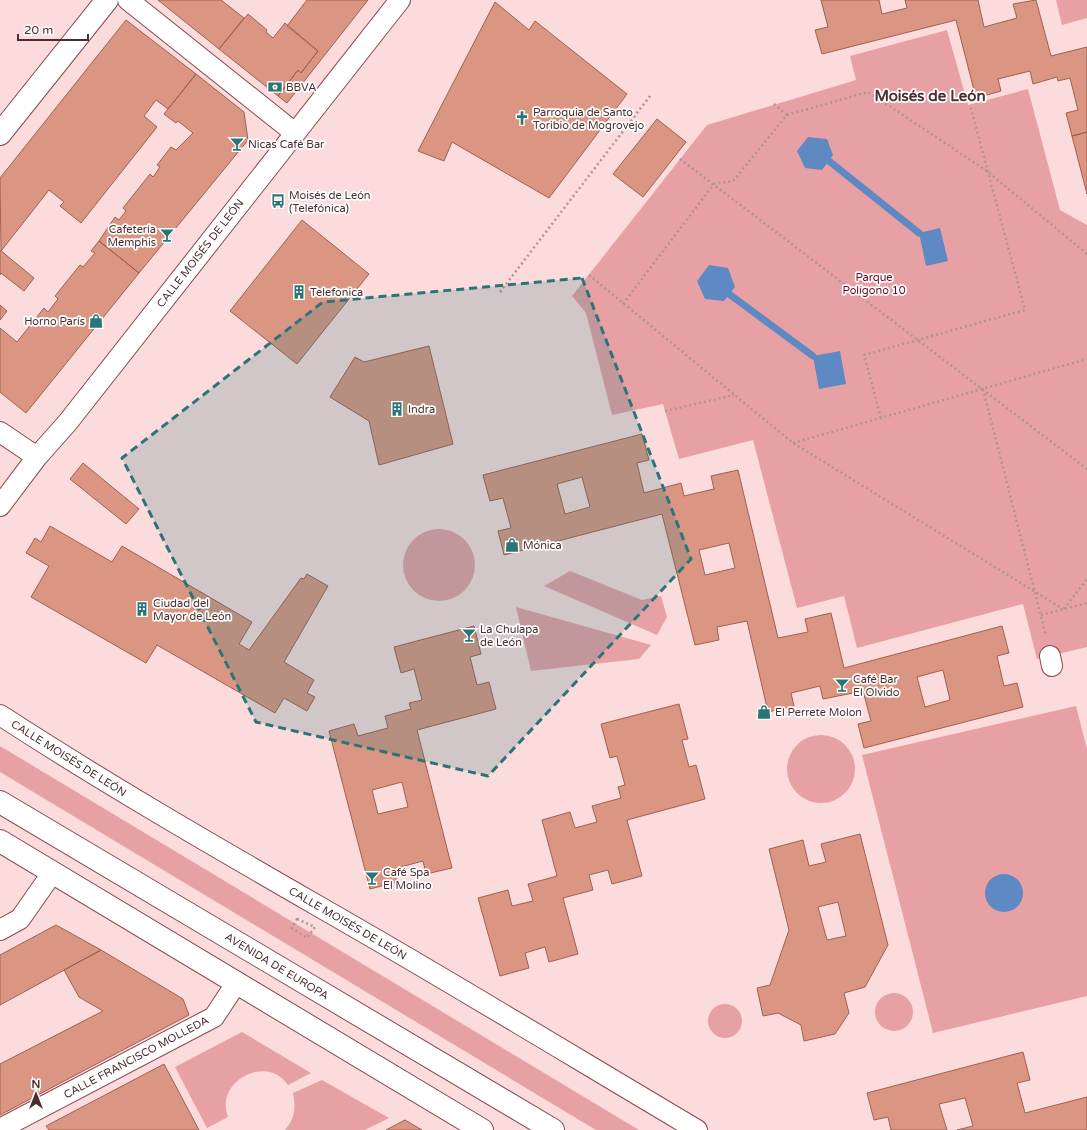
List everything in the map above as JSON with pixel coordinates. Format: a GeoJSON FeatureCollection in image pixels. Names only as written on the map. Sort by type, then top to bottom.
{"type":"FeatureCollection","features":[{"type":"Feature","properties":{"kind":"main road"},"geometry":{"type":"LineString","coordinates":[[0,134],[107,0]]}},
{"type":"Feature","properties":{"kind":"main road","name":"AVENIDA DE EUROPA"},"geometry":{"type":"LineString","coordinates":[[0,802],[553,1130]]}},
{"type":"Feature","properties":{"kind":"main road"},"geometry":{"type":"LineString","coordinates":[[0,841],[482,1130]]}},
{"type":"Feature","properties":{"kind":"street"},"geometry":{"type":"LineString","coordinates":[[128,0],[295,133]]}},
{"type":"Feature","properties":{"kind":"street","name":"CALLE MOISÉS DE LEÓN"},"geometry":{"type":"LineString","coordinates":[[0,506],[37,457],[68,422],[400,0]]}},
{"type":"Feature","properties":{"kind":"street"},"geometry":{"type":"LineString","coordinates":[[0,432],[37,457]]}},
{"type":"Feature","properties":{"kind":"street","name":"CALLE MOISÉS DE LEÓN"},"geometry":{"type":"LineString","coordinates":[[0,715],[43,743],[218,849],[507,1016],[697,1130]]}},
{"type":"Feature","properties":{"kind":"street"},"geometry":{"type":"LineString","coordinates":[[0,930],[20,919],[53,872]]}},
{"type":"Feature","properties":{"kind":"street","name":"CALLE FRANCISCO MOLLEDA"},"geometry":{"type":"LineString","coordinates":[[0,1128],[214,1017],[237,982]]}},
{"type":"Feature","properties":{"kind":"path"},"geometry":{"type":"LineString","coordinates":[[624,304],[714,184],[733,181],[787,115],[868,92],[987,171],[1087,254]]}},
{"type":"Feature","properties":{"kind":"path"},"geometry":{"type":"LineString","coordinates":[[500,292],[650,96]]}},
{"type":"Feature","properties":{"kind":"path"},"geometry":{"type":"LineString","coordinates":[[774,104],[787,115]]}},
{"type":"Feature","properties":{"kind":"path"},"geometry":{"type":"LineString","coordinates":[[881,418],[864,355],[1025,310],[970,105]]}},
{"type":"Feature","properties":{"kind":"path"},"geometry":{"type":"LineString","coordinates":[[680,159],[1087,468]]}},
{"type":"Feature","properties":{"kind":"path"},"geometry":{"type":"LineString","coordinates":[[588,275],[793,443],[1063,609]]}},
{"type":"Feature","properties":{"kind":"path"},"geometry":{"type":"LineString","coordinates":[[793,443],[1087,359]]}},
{"type":"Feature","properties":{"kind":"path"},"geometry":{"type":"LineString","coordinates":[[982,389],[1041,615],[1087,603]]}},
{"type":"Feature","properties":{"kind":"path"},"geometry":{"type":"LineString","coordinates":[[665,411],[734,394]]}},
{"type":"Feature","properties":{"kind":"path"},"geometry":{"type":"LineString","coordinates":[[1063,609],[1087,578]]}},
{"type":"Feature","properties":{"kind":"path"},"geometry":{"type":"LineString","coordinates":[[297,919],[315,926],[307,938],[292,928],[297,919]]}},
{"type":"Feature","properties":{"kind":"highlighted area"},"geometry":{"type":"Polygon","coordinates":[[[582,278],[691,559],[488,776],[256,722],[122,458],[323,302],[582,278]]]}},
{"type":"Feature","properties":{"kind":"green space"},"geometry":{"type":"Polygon","coordinates":[[[1056,0],[1087,0],[1087,18],[1062,25],[1056,0]]]}},
{"type":"Feature","properties":{"kind":"green space","name":"Parque Polígono 10"},"geometry":{"type":"Polygon","coordinates":[[[947,30],[968,105],[1028,89],[1060,210],[1087,225],[1087,647],[1037,659],[1023,604],[857,648],[844,596],[797,608],[753,440],[679,459],[663,404],[612,415],[586,313],[572,296],[707,125],[856,80],[850,56],[947,30]]]}},
{"type":"Feature","properties":{"kind":"green space"},"geometry":{"type":"Polygon","coordinates":[[[439,529],[453,532],[465,539],[472,551],[475,565],[472,579],[465,591],[453,598],[439,601],[425,598],[413,591],[406,579],[403,565],[406,551],[413,539],[425,532],[439,529]]]}},
{"type":"Feature","properties":{"kind":"green space"},"geometry":{"type":"Polygon","coordinates":[[[570,571],[642,600],[661,596],[667,617],[657,635],[544,586],[570,571]]]}},
{"type":"Feature","properties":{"kind":"green space"},"geometry":{"type":"Polygon","coordinates":[[[516,607],[651,645],[639,659],[531,671],[516,607]]]}},
{"type":"Feature","properties":{"kind":"green space"},"geometry":{"type":"Polygon","coordinates":[[[1076,706],[1087,749],[1087,996],[933,1033],[862,755],[1076,706]]]}},
{"type":"Feature","properties":{"kind":"green space"},"geometry":{"type":"Polygon","coordinates":[[[821,735],[834,738],[845,745],[852,756],[855,769],[852,782],[845,793],[834,800],[821,803],[808,800],[797,793],[790,782],[787,769],[790,756],[797,745],[808,738],[821,735]]]}},
{"type":"Feature","properties":{"kind":"green space"},"geometry":{"type":"Polygon","coordinates":[[[0,746],[639,1130],[596,1130],[0,772],[0,746]]]}},
{"type":"Feature","properties":{"kind":"green space"},"geometry":{"type":"Polygon","coordinates":[[[890,993],[898,993],[908,998],[912,1005],[912,1019],[908,1026],[898,1031],[890,1031],[880,1026],[878,1023],[875,1016],[875,1008],[880,998],[883,996],[890,993]]]}},
{"type":"Feature","properties":{"kind":"green space"},"geometry":{"type":"Polygon","coordinates":[[[722,1004],[728,1004],[737,1009],[741,1015],[741,1027],[737,1033],[728,1038],[722,1038],[713,1033],[708,1024],[708,1018],[713,1009],[722,1004]]]}},
{"type":"Feature","properties":{"kind":"green space"},"geometry":{"type":"Polygon","coordinates":[[[242,1032],[311,1073],[288,1085],[279,1076],[268,1072],[256,1072],[245,1076],[235,1083],[229,1093],[226,1104],[228,1117],[207,1128],[175,1067],[242,1032]]]}},
{"type":"Feature","properties":{"kind":"green space"},"geometry":{"type":"Polygon","coordinates":[[[322,1080],[389,1118],[365,1130],[285,1130],[291,1122],[294,1113],[293,1093],[322,1080]]]}},
{"type":"Feature","properties":{"kind":"water"},"geometry":{"type":"Polygon","coordinates":[[[808,137],[827,139],[833,155],[822,170],[805,168],[797,151],[808,137]]]}},
{"type":"Feature","properties":{"kind":"water"},"geometry":{"type":"Polygon","coordinates":[[[940,228],[948,261],[926,266],[919,233],[940,228]]]}},
{"type":"Feature","properties":{"kind":"water"},"geometry":{"type":"Polygon","coordinates":[[[709,265],[728,268],[735,287],[724,301],[705,299],[697,281],[709,265]]]}},
{"type":"Feature","properties":{"kind":"water"},"geometry":{"type":"Polygon","coordinates":[[[840,351],[846,384],[819,389],[813,356],[840,351]]]}},
{"type":"Feature","properties":{"kind":"water"},"geometry":{"type":"Polygon","coordinates":[[[1000,874],[1008,874],[1018,879],[1022,886],[1022,900],[1018,907],[1008,912],[1000,912],[990,907],[988,904],[985,897],[985,889],[990,879],[993,877],[1000,874]]]}},
{"type":"Feature","properties":{"kind":"building"},"geometry":{"type":"Polygon","coordinates":[[[158,0],[221,0],[244,18],[219,49],[158,0]]]}},
{"type":"Feature","properties":{"kind":"building"},"geometry":{"type":"Polygon","coordinates":[[[307,0],[368,0],[287,103],[278,96],[298,70],[301,73],[318,51],[287,26],[307,0]]]}},
{"type":"Feature","properties":{"kind":"building"},"geometry":{"type":"Polygon","coordinates":[[[821,0],[879,0],[882,14],[907,8],[905,0],[978,0],[984,27],[1017,18],[1013,4],[1036,0],[1051,56],[1087,47],[1087,132],[1072,136],[1066,113],[1078,110],[1070,78],[1058,81],[1057,77],[1033,84],[1030,71],[998,79],[1001,91],[976,98],[956,20],[822,54],[815,30],[828,27],[821,0]]]}},
{"type":"Feature","properties":{"kind":"building","name":"Parroquia de Santo Toribio de Mogrovejo"},"geometry":{"type":"Polygon","coordinates":[[[495,2],[529,30],[535,21],[627,94],[549,198],[452,142],[444,161],[418,151],[495,2]]]}},
{"type":"Feature","properties":{"kind":"building"},"geometry":{"type":"Polygon","coordinates":[[[248,14],[267,30],[266,32],[273,38],[285,23],[318,51],[301,73],[298,70],[278,96],[219,49],[248,14]]]}},
{"type":"Feature","properties":{"kind":"building"},"geometry":{"type":"Polygon","coordinates":[[[126,20],[196,74],[168,109],[156,100],[144,116],[157,127],[81,223],[60,206],[64,202],[49,190],[1,251],[0,178],[126,20]]]}},
{"type":"Feature","properties":{"kind":"building"},"geometry":{"type":"Polygon","coordinates":[[[196,74],[244,112],[248,140],[139,273],[99,241],[115,217],[119,220],[126,211],[123,208],[150,174],[153,177],[160,167],[157,165],[171,147],[176,150],[193,133],[178,121],[176,123],[164,114],[196,74]]]}},
{"type":"Feature","properties":{"kind":"building"},"geometry":{"type":"Polygon","coordinates":[[[657,119],[686,142],[643,197],[613,174],[657,119]]]}},
{"type":"Feature","properties":{"kind":"building"},"geometry":{"type":"Polygon","coordinates":[[[1087,132],[1087,194],[1072,136],[1087,132]]]}},
{"type":"Feature","properties":{"kind":"building","name":"Telefonica"},"geometry":{"type":"Polygon","coordinates":[[[302,220],[369,274],[297,364],[230,311],[302,220]]]}},
{"type":"Feature","properties":{"kind":"building"},"geometry":{"type":"Polygon","coordinates":[[[99,241],[139,273],[26,413],[0,392],[0,328],[17,342],[44,308],[48,312],[58,299],[55,296],[80,265],[83,267],[95,253],[91,251],[99,241]]]}},
{"type":"Feature","properties":{"kind":"building"},"geometry":{"type":"Polygon","coordinates":[[[0,250],[34,278],[24,291],[1,273],[0,275],[0,250]]]}},
{"type":"Feature","properties":{"kind":"building"},"geometry":{"type":"Polygon","coordinates":[[[0,305],[7,311],[0,320],[0,305]]]}},
{"type":"Feature","properties":{"kind":"building","name":"Indra"},"geometry":{"type":"Polygon","coordinates":[[[429,346],[453,444],[379,465],[369,421],[330,397],[355,357],[364,362],[429,346]]]}},
{"type":"Feature","properties":{"kind":"building"},"geometry":{"type":"Polygon","coordinates":[[[642,434],[649,460],[637,463],[644,493],[681,483],[684,496],[714,489],[711,476],[738,470],[778,638],[808,632],[805,619],[831,613],[844,668],[1002,626],[1009,653],[997,656],[1004,686],[1017,683],[1023,707],[864,748],[858,724],[871,721],[863,691],[823,699],[820,686],[791,693],[794,706],[768,712],[747,621],[717,627],[719,640],[695,645],[662,514],[504,555],[498,531],[511,528],[503,498],[490,501],[483,475],[642,434]],[[582,477],[557,484],[565,514],[590,507],[582,477]],[[729,543],[699,550],[705,575],[735,568],[729,543]],[[943,670],[917,677],[925,707],[950,700],[943,670]]]}},
{"type":"Feature","properties":{"kind":"building"},"geometry":{"type":"Polygon","coordinates":[[[83,463],[139,509],[126,524],[70,479],[83,463]]]}},
{"type":"Feature","properties":{"kind":"building","name":"Ciudad del Mayor de León"},"geometry":{"type":"Polygon","coordinates":[[[50,526],[112,562],[122,546],[252,622],[239,644],[249,650],[301,578],[304,579],[307,574],[328,586],[284,662],[314,680],[307,693],[315,697],[307,711],[284,698],[275,713],[157,645],[146,663],[31,597],[49,566],[26,553],[35,538],[41,542],[50,526]]]}},
{"type":"Feature","properties":{"kind":"building"},"geometry":{"type":"Polygon","coordinates":[[[474,626],[481,654],[470,657],[477,685],[489,682],[496,709],[417,730],[452,868],[426,874],[423,861],[393,869],[397,882],[370,889],[329,731],[354,724],[358,736],[388,728],[385,716],[411,709],[409,703],[422,700],[414,669],[401,673],[394,647],[474,626]],[[402,782],[372,790],[378,814],[408,807],[402,782]]]}},
{"type":"Feature","properties":{"kind":"building"},"geometry":{"type":"Polygon","coordinates":[[[679,704],[688,739],[682,740],[689,767],[696,765],[705,799],[627,820],[642,876],[612,884],[608,870],[589,875],[593,890],[563,898],[578,954],[549,962],[545,947],[525,953],[529,968],[500,976],[478,898],[508,890],[512,906],[533,901],[528,884],[557,876],[542,820],[570,812],[575,828],[597,822],[592,806],[621,798],[618,787],[625,785],[617,756],[610,758],[601,724],[679,704]]]}},
{"type":"Feature","properties":{"kind":"building"},"geometry":{"type":"Polygon","coordinates":[[[860,834],[888,945],[865,987],[844,993],[849,1013],[835,1034],[804,1041],[801,1025],[778,1013],[763,1016],[757,988],[770,985],[789,930],[769,849],[803,840],[809,866],[826,862],[821,844],[860,834]],[[838,902],[818,907],[827,940],[846,936],[838,902]]]}},
{"type":"Feature","properties":{"kind":"building"},"geometry":{"type":"Polygon","coordinates":[[[56,925],[101,950],[0,1005],[0,955],[56,925]]]}},
{"type":"Feature","properties":{"kind":"building"},"geometry":{"type":"Polygon","coordinates":[[[101,950],[183,999],[189,1015],[0,1115],[0,1064],[103,1011],[79,997],[64,970],[101,950]]]}},
{"type":"Feature","properties":{"kind":"building"},"geometry":{"type":"Polygon","coordinates":[[[1023,1052],[1030,1080],[1017,1083],[1025,1113],[1087,1097],[1087,1130],[957,1130],[973,1126],[965,1098],[939,1104],[947,1130],[891,1130],[888,1117],[874,1120],[867,1093],[1023,1052]]]}},
{"type":"Feature","properties":{"kind":"building"},"geometry":{"type":"Polygon","coordinates":[[[164,1064],[199,1130],[49,1130],[46,1126],[164,1064]]]}},
{"type":"Feature","properties":{"kind":"building"},"geometry":{"type":"Polygon","coordinates":[[[405,1120],[422,1130],[386,1130],[405,1120]]]}},
{"type":"Feature","properties":{"kind":"waterway"},"geometry":{"type":"LineString","coordinates":[[829,161],[919,233]]}},
{"type":"Feature","properties":{"kind":"waterway"},"geometry":{"type":"LineString","coordinates":[[729,294],[813,356]]}},
{"type":"Feature","properties":{"kind":"place","name":"BBVA"},"geometry":{"type":"Point","coordinates":[275,87]}},
{"type":"Feature","properties":{"kind":"place","name":"Parroquia de Santo Toribio de Mogrovejo"},"geometry":{"type":"Point","coordinates":[522,118]}},
{"type":"Feature","properties":{"kind":"place","name":"Nicas Café Bar"},"geometry":{"type":"Point","coordinates":[237,144]}},
{"type":"Feature","properties":{"kind":"place","name":"Moisés de León (Telefónica)"},"geometry":{"type":"Point","coordinates":[278,201]}},
{"type":"Feature","properties":{"kind":"place","name":"Cafetería Memphis"},"geometry":{"type":"Point","coordinates":[167,235]}},
{"type":"Feature","properties":{"kind":"place","name":"Telefonica"},"geometry":{"type":"Point","coordinates":[299,292]}},
{"type":"Feature","properties":{"kind":"place","name":"Horno París"},"geometry":{"type":"Point","coordinates":[96,321]}},
{"type":"Feature","properties":{"kind":"place","name":"Indra"},"geometry":{"type":"Point","coordinates":[397,409]}},
{"type":"Feature","properties":{"kind":"place","name":"Mónica"},"geometry":{"type":"Point","coordinates":[512,545]}},
{"type":"Feature","properties":{"kind":"place","name":"Ciudad del Mayor de León"},"geometry":{"type":"Point","coordinates":[142,609]}},
{"type":"Feature","properties":{"kind":"place","name":"La Chulapa de León"},"geometry":{"type":"Point","coordinates":[469,635]}},
{"type":"Feature","properties":{"kind":"place","name":"Café Bar El Olvido"},"geometry":{"type":"Point","coordinates":[842,685]}},
{"type":"Feature","properties":{"kind":"place","name":"El Perrete Molon"},"geometry":{"type":"Point","coordinates":[764,712]}},
{"type":"Feature","properties":{"kind":"place","name":"Café Spa El Molino"},"geometry":{"type":"Point","coordinates":[372,878]}},
{"type":"Feature","properties":{"kind":"district","name":"Moisés de León"},"geometry":{"type":"Point","coordinates":[930,96]}}]}
